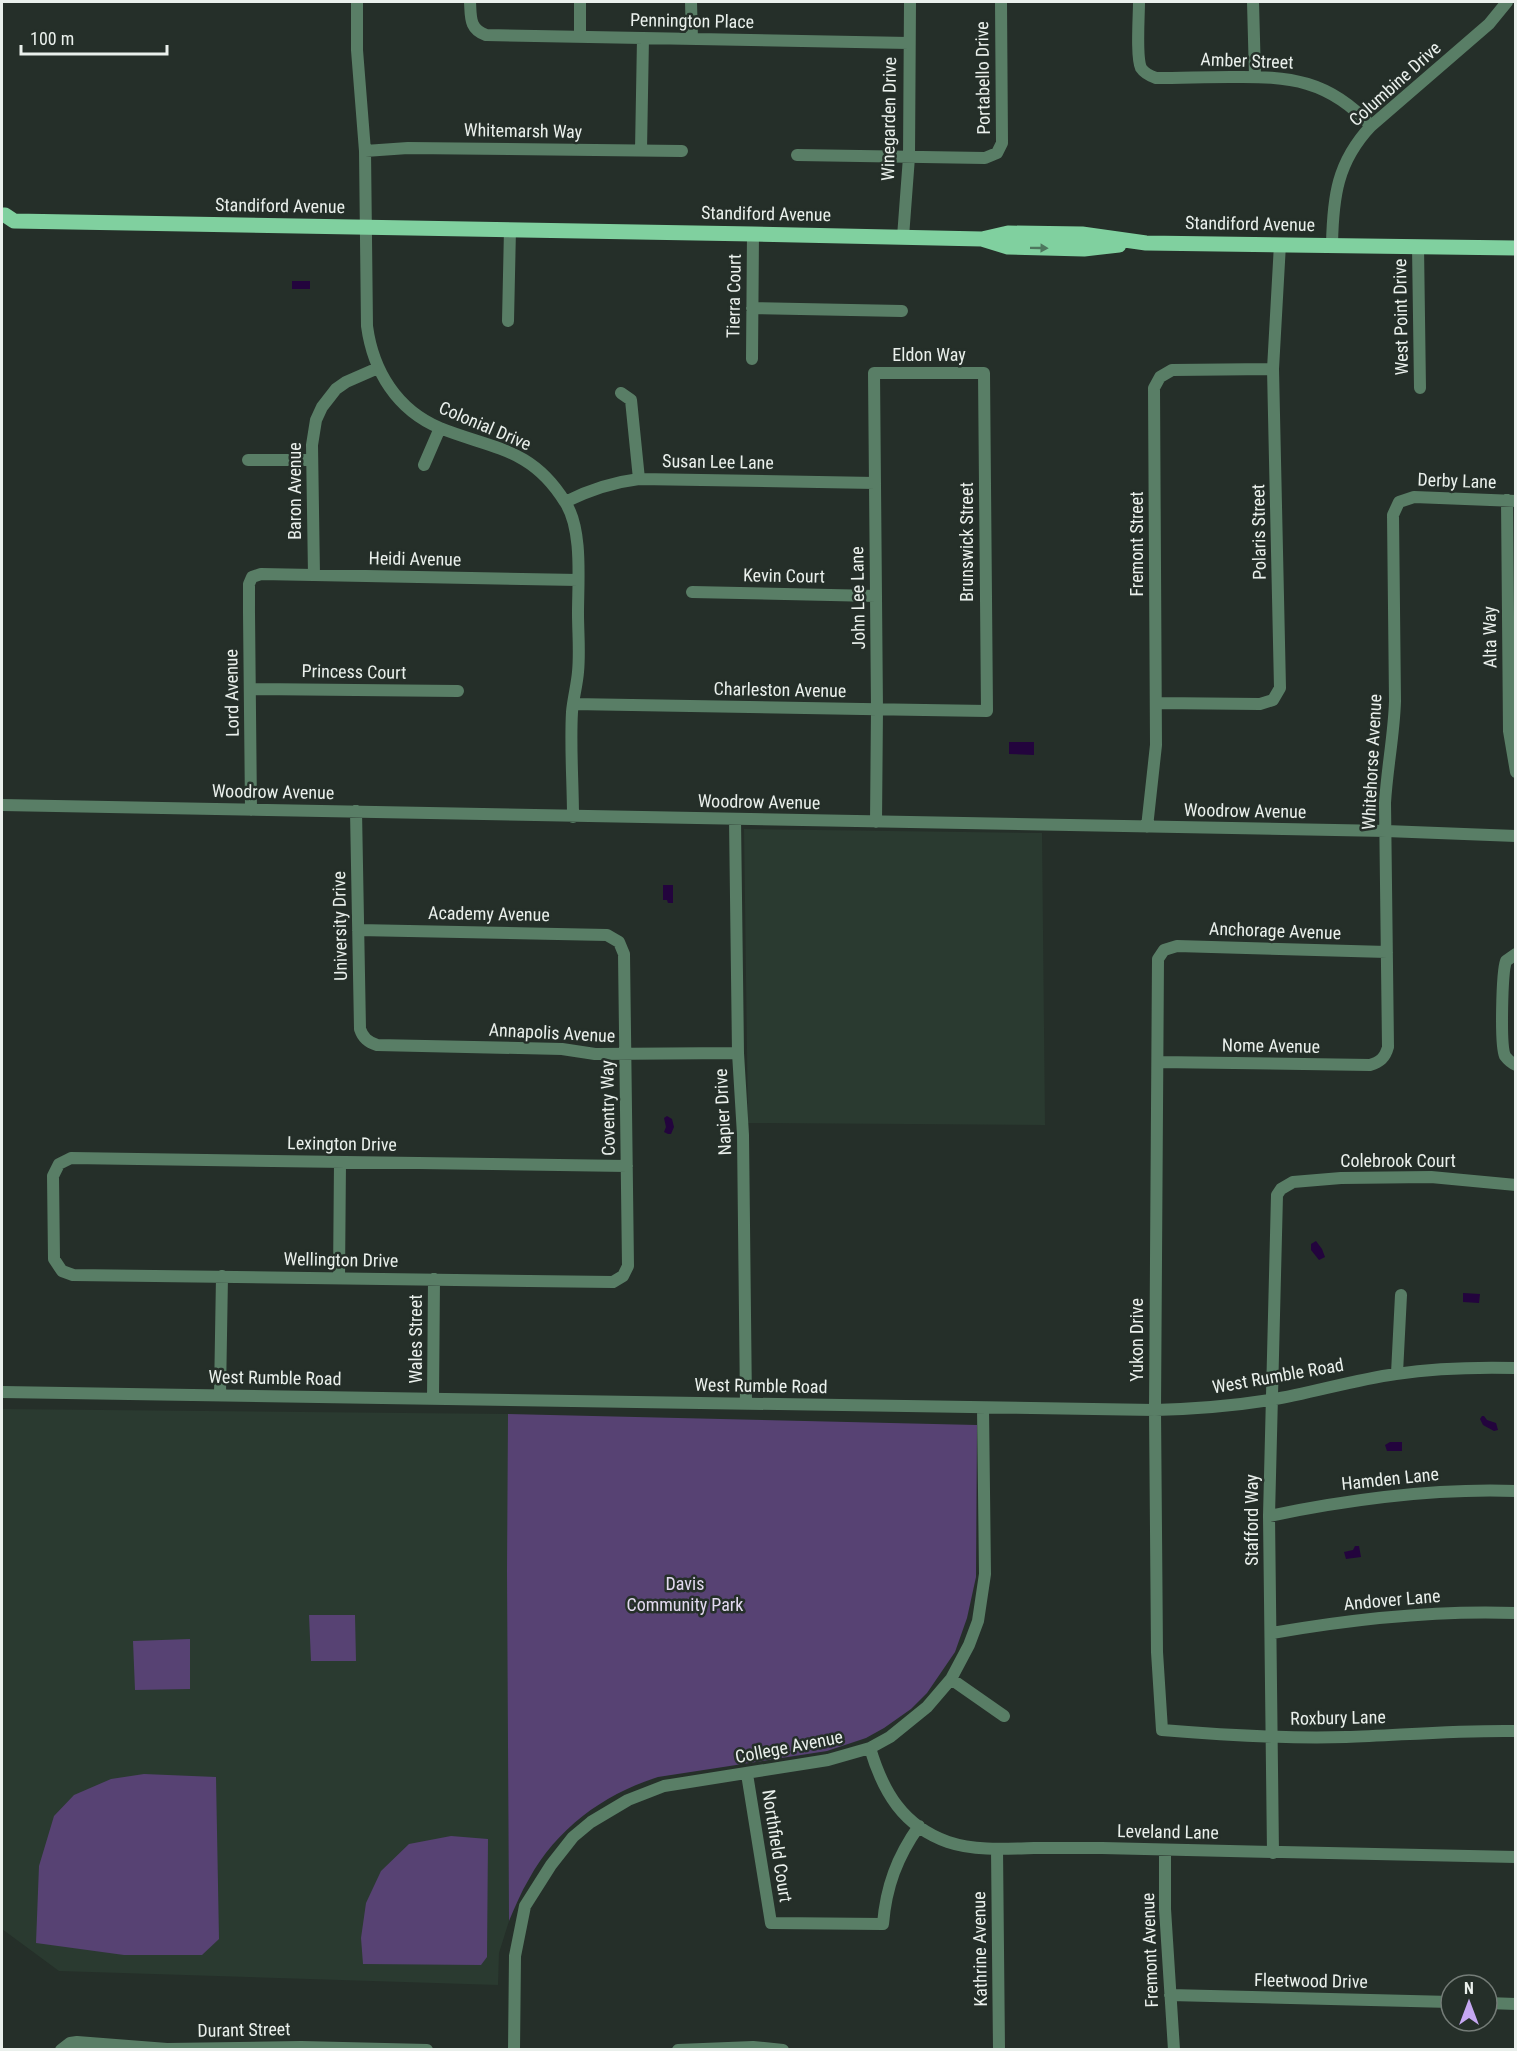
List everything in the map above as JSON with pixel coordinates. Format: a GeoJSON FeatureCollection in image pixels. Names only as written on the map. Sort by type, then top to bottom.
{"type":"FeatureCollection","features":[{"type":"Feature","properties":{"kind":"main road","name":"Standiford Avenue"},"geometry":{"type":"LineString","coordinates":[[6,222],[982,239],[1008,233],[1082,234],[1146,243],[1515,248]]}},
{"type":"Feature","properties":{"kind":"street","name":"Colonial Drive"},"geometry":{"type":"LineString","coordinates":[[357,2],[357,50],[365,151],[367,326],[378,368],[391,390],[413,412],[440,428],[492,444],[522,458],[544,475],[566,502],[575,530],[578,580],[578,672],[573,704],[573,817]]}},
{"type":"Feature","properties":{"kind":"street","name":"Pennington Place"},"geometry":{"type":"LineString","coordinates":[[470,2],[471,20],[476,30],[486,35],[909,43]]}},
{"type":"Feature","properties":{"kind":"street"},"geometry":{"type":"LineString","coordinates":[[580,2],[580,37]]}},
{"type":"Feature","properties":{"kind":"street"},"geometry":{"type":"LineString","coordinates":[[691,2],[692,39]]}},
{"type":"Feature","properties":{"kind":"street","name":"Winegarden Drive"},"geometry":{"type":"LineString","coordinates":[[903,237],[909,157],[910,2]]}},
{"type":"Feature","properties":{"kind":"street","name":"Portabello Drive"},"geometry":{"type":"LineString","coordinates":[[909,157],[984,158],[997,153],[1002,143],[1001,2]]}},
{"type":"Feature","properties":{"kind":"street","name":"Amber Street"},"geometry":{"type":"LineString","coordinates":[[1139,2],[1139,63],[1145,73],[1156,78],[1254,76],[1294,79],[1327,90],[1359,113],[1371,126]]}},
{"type":"Feature","properties":{"kind":"street"},"geometry":{"type":"LineString","coordinates":[[1253,2],[1254,76]]}},
{"type":"Feature","properties":{"kind":"street","name":"Columbine Drive"},"geometry":{"type":"LineString","coordinates":[[1332,244],[1333,207],[1341,174],[1357,144],[1371,126],[1489,24],[1507,2]]}},
{"type":"Feature","properties":{"kind":"street"},"geometry":{"type":"LineString","coordinates":[[641,150],[644,38]]}},
{"type":"Feature","properties":{"kind":"street","name":"Whitemarsh Way"},"geometry":{"type":"LineString","coordinates":[[365,151],[408,147],[682,151]]}},
{"type":"Feature","properties":{"kind":"street"},"geometry":{"type":"LineString","coordinates":[[797,155],[909,157]]}},
{"type":"Feature","properties":{"kind":"street"},"geometry":{"type":"LineString","coordinates":[[508,321],[510,229]]}},
{"type":"Feature","properties":{"kind":"street","name":"Tierra Court"},"geometry":{"type":"LineString","coordinates":[[752,359],[753,234]]}},
{"type":"Feature","properties":{"kind":"street","name":"Polaris Street"},"geometry":{"type":"LineString","coordinates":[[1156,703],[1260,704],[1273,700],[1280,688],[1273,369],[1280,244]]}},
{"type":"Feature","properties":{"kind":"street","name":"West Point Drive"},"geometry":{"type":"LineString","coordinates":[[1418,246],[1420,388]]}},
{"type":"Feature","properties":{"kind":"street"},"geometry":{"type":"LineString","coordinates":[[752,308],[902,311]]}},
{"type":"Feature","properties":{"kind":"street","name":"Baron Avenue"},"geometry":{"type":"LineString","coordinates":[[314,575],[312,460],[314,427],[329,397],[346,382],[378,368]]}},
{"type":"Feature","properties":{"kind":"street","name":"Fremont Street"},"geometry":{"type":"LineString","coordinates":[[1147,827],[1156,746],[1154,388],[1165,372],[1172,370],[1273,369]]}},
{"type":"Feature","properties":{"kind":"street","name":"Eldon Way"},"geometry":{"type":"LineString","coordinates":[[874,373],[984,373]]}},
{"type":"Feature","properties":{"kind":"street","name":"John Lee Lane"},"geometry":{"type":"LineString","coordinates":[[874,373],[876,822]]}},
{"type":"Feature","properties":{"kind":"street","name":"Brunswick Street"},"geometry":{"type":"LineString","coordinates":[[984,373],[987,711]]}},
{"type":"Feature","properties":{"kind":"street"},"geometry":{"type":"LineString","coordinates":[[621,393],[631,400],[639,478]]}},
{"type":"Feature","properties":{"kind":"street"},"geometry":{"type":"LineString","coordinates":[[424,465],[440,428]]}},
{"type":"Feature","properties":{"kind":"street"},"geometry":{"type":"LineString","coordinates":[[248,460],[312,460]]}},
{"type":"Feature","properties":{"kind":"street","name":"Susan Lee Lane"},"geometry":{"type":"LineString","coordinates":[[566,502],[609,485],[639,478],[875,483]]}},
{"type":"Feature","properties":{"kind":"street","name":"Derby Lane"},"geometry":{"type":"LineString","coordinates":[[1399,502],[1414,497],[1511,500]]}},
{"type":"Feature","properties":{"kind":"street","name":"Alta Way"},"geometry":{"type":"LineString","coordinates":[[1511,500],[1509,731],[1515,772]]}},
{"type":"Feature","properties":{"kind":"street","name":"Whitehorse Avenue"},"geometry":{"type":"LineString","coordinates":[[1382,1060],[1388,1047],[1386,773],[1395,701],[1393,515],[1399,502]]}},
{"type":"Feature","properties":{"kind":"street","name":"Heidi Avenue"},"geometry":{"type":"LineString","coordinates":[[252,577],[261,574],[578,580]]}},
{"type":"Feature","properties":{"kind":"street","name":"Lord Avenue"},"geometry":{"type":"LineString","coordinates":[[251,810],[249,584],[252,577]]}},
{"type":"Feature","properties":{"kind":"street","name":"Kevin Court"},"geometry":{"type":"LineString","coordinates":[[692,592],[876,596]]}},
{"type":"Feature","properties":{"kind":"street","name":"Princess Court"},"geometry":{"type":"LineString","coordinates":[[250,689],[458,691]]}},
{"type":"Feature","properties":{"kind":"street","name":"Charleston Avenue"},"geometry":{"type":"LineString","coordinates":[[573,704],[987,711]]}},
{"type":"Feature","properties":{"kind":"street","name":"Woodrow Avenue"},"geometry":{"type":"LineString","coordinates":[[2,805],[1386,831],[1515,836]]}},
{"type":"Feature","properties":{"kind":"street","name":"University Drive"},"geometry":{"type":"LineString","coordinates":[[356,811],[360,1029],[365,1039]]}},
{"type":"Feature","properties":{"kind":"street","name":"Napier Drive"},"geometry":{"type":"LineString","coordinates":[[735,819],[738,1053],[743,1135],[746,1404]]}},
{"type":"Feature","properties":{"kind":"street","name":"Academy Avenue"},"geometry":{"type":"LineString","coordinates":[[358,930],[607,935],[617,940]]}},
{"type":"Feature","properties":{"kind":"street","name":"Coventry Way"},"geometry":{"type":"LineString","coordinates":[[617,940],[624,954],[626,1055],[628,1266],[623,1276]]}},
{"type":"Feature","properties":{"kind":"street","name":"Anchorage Avenue"},"geometry":{"type":"LineString","coordinates":[[1162,952],[1177,946],[1387,952]]}},
{"type":"Feature","properties":{"kind":"street","name":"Yukon Drive"},"geometry":{"type":"LineString","coordinates":[[1162,952],[1157,964],[1155,1410],[1157,1652],[1162,1730]]}},
{"type":"Feature","properties":{"kind":"street"},"geometry":{"type":"LineString","coordinates":[[1515,954],[1506,961],[1503,976],[1503,1049],[1509,1061],[1515,1065]]}},
{"type":"Feature","properties":{"kind":"street","name":"Annapolis Avenue"},"geometry":{"type":"LineString","coordinates":[[365,1039],[377,1045],[562,1049],[595,1054],[738,1053]]}},
{"type":"Feature","properties":{"kind":"street","name":"Nome Avenue"},"geometry":{"type":"LineString","coordinates":[[1158,1062],[1370,1065],[1382,1060]]}},
{"type":"Feature","properties":{"kind":"street","name":"Lexington Drive"},"geometry":{"type":"LineString","coordinates":[[59,1269],[54,1259],[53,1176],[59,1164],[71,1158],[627,1166]]}},
{"type":"Feature","properties":{"kind":"street"},"geometry":{"type":"LineString","coordinates":[[339,1278],[340,1162]]}},
{"type":"Feature","properties":{"kind":"street","name":"Colebrook Court"},"geometry":{"type":"LineString","coordinates":[[1281,1189],[1293,1182],[1387,1177],[1431,1177],[1515,1185]]}},
{"type":"Feature","properties":{"kind":"street","name":"Stafford Way"},"geometry":{"type":"LineString","coordinates":[[1273,1852],[1269,1516],[1275,1202],[1281,1189]]}},
{"type":"Feature","properties":{"kind":"street","name":"Wellington Drive"},"geometry":{"type":"LineString","coordinates":[[59,1269],[73,1275],[613,1282],[623,1276]]}},
{"type":"Feature","properties":{"kind":"street"},"geometry":{"type":"LineString","coordinates":[[220,1395],[222,1276]]}},
{"type":"Feature","properties":{"kind":"street","name":"Wales Street"},"geometry":{"type":"LineString","coordinates":[[433,1399],[434,1279]]}},
{"type":"Feature","properties":{"kind":"street"},"geometry":{"type":"LineString","coordinates":[[1397,1373],[1401,1295]]}},
{"type":"Feature","properties":{"kind":"street","name":"West Rumble Road"},"geometry":{"type":"LineString","coordinates":[[2,1392],[1155,1410],[1271,1400],[1397,1373],[1449,1368],[1515,1368]]}},
{"type":"Feature","properties":{"kind":"street","name":"College Avenue"},"geometry":{"type":"LineString","coordinates":[[514,2049],[515,1956],[525,1906],[551,1865],[573,1837],[591,1822],[628,1800],[664,1786],[828,1760],[870,1748],[911,1721],[951,1679],[974,1633],[984,1592],[983,1408]]}},
{"type":"Feature","properties":{"kind":"street","name":"Hamden Lane"},"geometry":{"type":"LineString","coordinates":[[1269,1516],[1408,1493],[1515,1491]]}},
{"type":"Feature","properties":{"kind":"street","name":"Andover Lane"},"geometry":{"type":"LineString","coordinates":[[1272,1633],[1401,1615],[1515,1613]]}},
{"type":"Feature","properties":{"kind":"street"},"geometry":{"type":"LineString","coordinates":[[951,1679],[1004,1716]]}},
{"type":"Feature","properties":{"kind":"street","name":"Roxbury Lane"},"geometry":{"type":"LineString","coordinates":[[1162,1730],[1271,1737],[1345,1737],[1515,1731]]}},
{"type":"Feature","properties":{"kind":"street","name":"Leveland Lane"},"geometry":{"type":"LineString","coordinates":[[870,1748],[878,1774],[898,1808],[919,1826],[948,1842],[970,1847],[1515,1857]]}},
{"type":"Feature","properties":{"kind":"street","name":"Northfield Court"},"geometry":{"type":"LineString","coordinates":[[747,1774],[771,1923],[883,1924],[887,1891],[892,1874],[919,1826]]}},
{"type":"Feature","properties":{"kind":"street","name":"Kathrine Avenue"},"geometry":{"type":"LineString","coordinates":[[997,1849],[999,2049]]}},
{"type":"Feature","properties":{"kind":"street","name":"Fremont Avenue"},"geometry":{"type":"LineString","coordinates":[[1165,1850],[1165,1909],[1174,2049]]}},
{"type":"Feature","properties":{"kind":"street","name":"Fleetwood Drive"},"geometry":{"type":"LineString","coordinates":[[1170,1995],[1439,2002]]}},
{"type":"Feature","properties":{"kind":"street"},"geometry":{"type":"LineString","coordinates":[[1499,2003],[1515,2004]]}},
{"type":"Feature","properties":{"kind":"street","name":"Durant Street"},"geometry":{"type":"LineString","coordinates":[[62,2048],[77,2042],[167,2049],[301,2047],[427,2049]]}},
{"type":"Feature","properties":{"kind":"street"},"geometry":{"type":"LineString","coordinates":[[678,2049],[753,2047],[783,2049]]}},
{"type":"Feature","properties":{"kind":"shaded area"},"geometry":{"type":"Polygon","coordinates":[[[292,281],[310,281],[310,289],[292,289],[292,281]]]}},
{"type":"Feature","properties":{"kind":"shaded area"},"geometry":{"type":"Polygon","coordinates":[[[1009,742],[1034,742],[1034,755],[1009,754],[1009,742]]]}},
{"type":"Feature","properties":{"kind":"shaded area"},"geometry":{"type":"Polygon","coordinates":[[[744,829],[1042,833],[1045,1125],[748,1123],[744,829]]]}},
{"type":"Feature","properties":{"kind":"shaded area"},"geometry":{"type":"Polygon","coordinates":[[[663,885],[673,885],[673,903],[663,900],[663,885]]]}},
{"type":"Feature","properties":{"kind":"shaded area"},"geometry":{"type":"Polygon","coordinates":[[[667,1116],[672,1119],[674,1127],[671,1134],[664,1132],[666,1127],[664,1118],[667,1116]]]}},
{"type":"Feature","properties":{"kind":"shaded area"},"geometry":{"type":"Polygon","coordinates":[[[1316,1241],[1325,1257],[1319,1260],[1311,1250],[1311,1244],[1316,1241]]]}},
{"type":"Feature","properties":{"kind":"shaded area"},"geometry":{"type":"Polygon","coordinates":[[[1463,1293],[1480,1294],[1479,1303],[1463,1302],[1463,1293]]]}},
{"type":"Feature","properties":{"kind":"shaded area"},"geometry":{"type":"Polygon","coordinates":[[[2,1409],[508,1414],[509,1921],[499,1953],[498,1985],[59,1971],[2,1929],[2,1409]]]}},
{"type":"Feature","properties":{"kind":"shaded area"},"geometry":{"type":"Polygon","coordinates":[[[1482,1416],[1496,1423],[1498,1430],[1494,1431],[1483,1425],[1480,1419],[1482,1416]]]}},
{"type":"Feature","properties":{"kind":"shaded area"},"geometry":{"type":"Polygon","coordinates":[[[1390,1442],[1402,1442],[1402,1451],[1387,1451],[1385,1445],[1390,1442]]]}},
{"type":"Feature","properties":{"kind":"shaded area"},"geometry":{"type":"Polygon","coordinates":[[[1355,1546],[1359,1546],[1361,1557],[1346,1559],[1344,1552],[1353,1550],[1355,1546]]]}},
{"type":"Feature","properties":{"kind":"green space","name":"Davis Community Park"},"geometry":{"type":"Polygon","coordinates":[[[508,1414],[977,1425],[976,1577],[967,1618],[955,1652],[927,1693],[911,1709],[884,1728],[866,1738],[827,1751],[658,1777],[619,1793],[584,1815],[553,1844],[526,1884],[509,1921],[507,1571],[508,1414]]]}},
{"type":"Feature","properties":{"kind":"green space"},"geometry":{"type":"Polygon","coordinates":[[[309,1615],[355,1615],[356,1661],[311,1661],[309,1615]]]}},
{"type":"Feature","properties":{"kind":"green space"},"geometry":{"type":"Polygon","coordinates":[[[190,1639],[190,1689],[135,1690],[133,1641],[190,1639]]]}},
{"type":"Feature","properties":{"kind":"green space"},"geometry":{"type":"Polygon","coordinates":[[[144,1774],[216,1777],[219,1939],[202,1955],[124,1955],[36,1943],[39,1866],[54,1816],[74,1795],[111,1779],[144,1774]]]}},
{"type":"Feature","properties":{"kind":"green space"},"geometry":{"type":"Polygon","coordinates":[[[451,1836],[488,1839],[487,1957],[481,1965],[363,1964],[361,1938],[366,1903],[381,1871],[409,1844],[451,1836]]]}}]}
